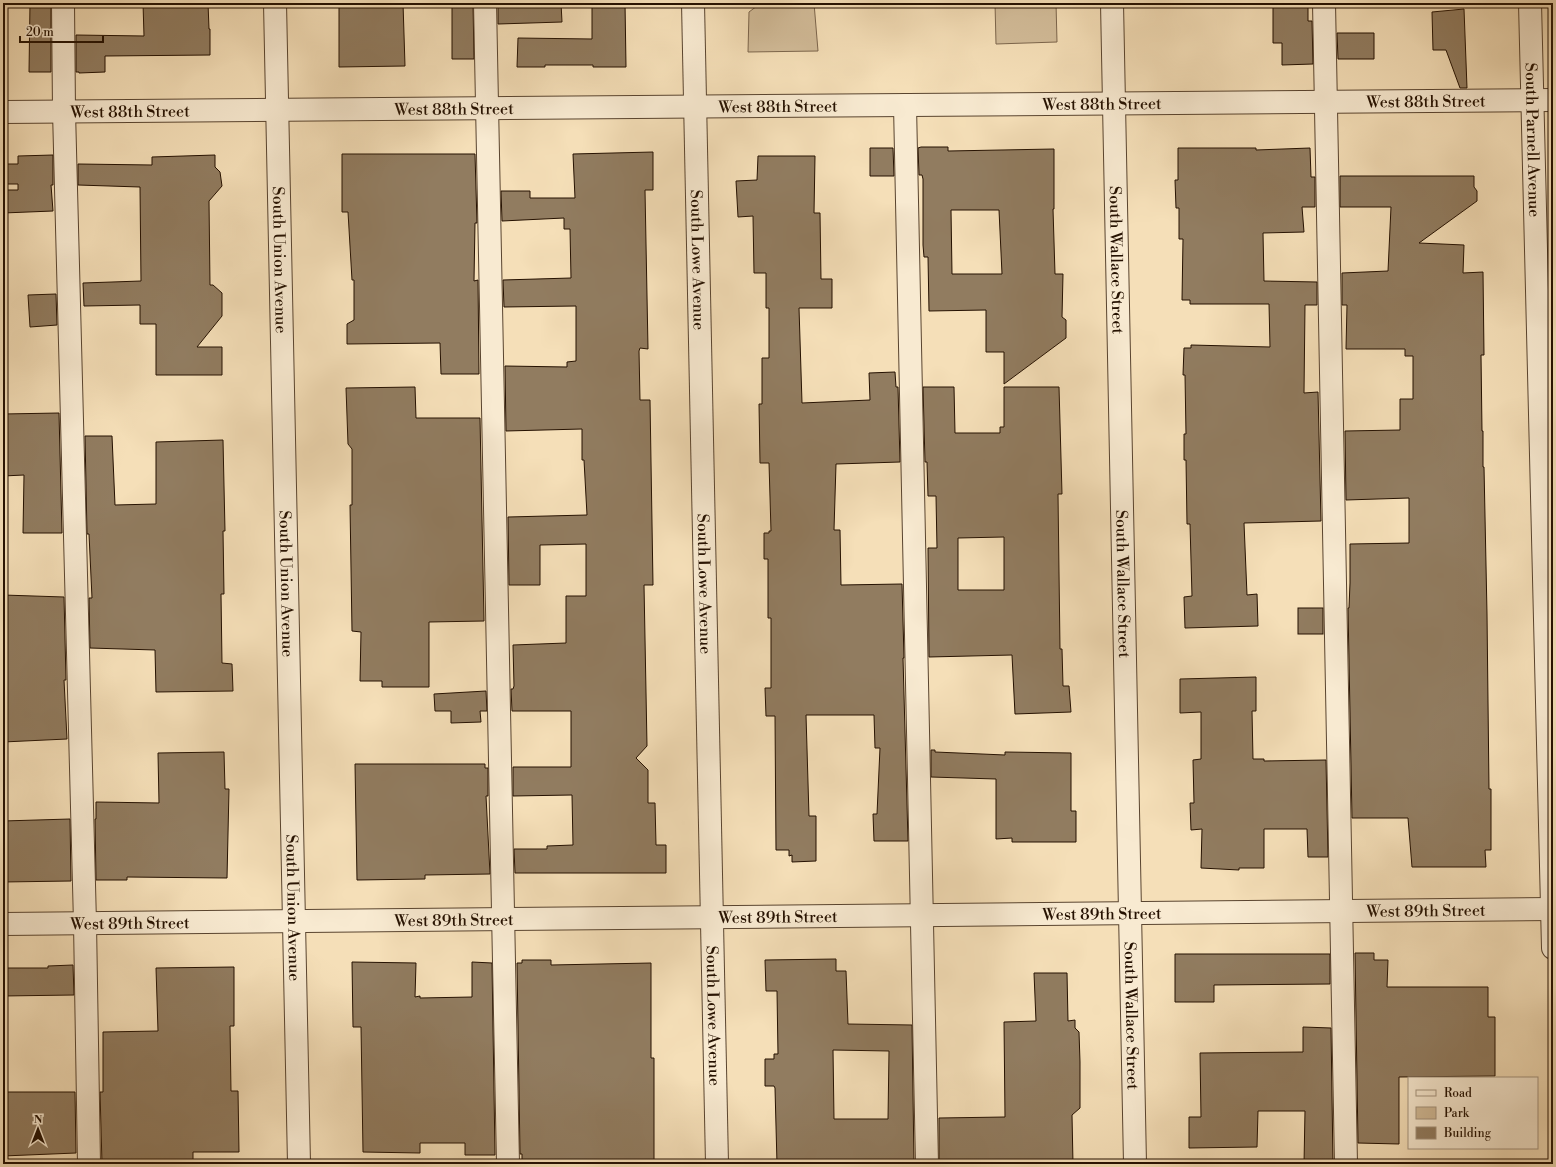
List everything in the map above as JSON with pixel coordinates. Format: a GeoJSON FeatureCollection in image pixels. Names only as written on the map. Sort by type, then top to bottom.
{"type":"FeatureCollection","features":[{"type":"Feature","properties":{"kind":"street"},"geometry":{"type":"LineString","coordinates":[[63,3],[64,111],[85,923],[89,1164]]}},
{"type":"Feature","properties":{"kind":"street","name":"South Union Avenue"},"geometry":{"type":"LineString","coordinates":[[275,3],[299,1164]]}},
{"type":"Feature","properties":{"kind":"street"},"geometry":{"type":"LineString","coordinates":[[485,3],[508,1164]]}},
{"type":"Feature","properties":{"kind":"street","name":"South Lowe Avenue"},"geometry":{"type":"LineString","coordinates":[[693,3],[717,1164]]}},
{"type":"Feature","properties":{"kind":"street","name":"South Wallace Street"},"geometry":{"type":"LineString","coordinates":[[1112,3],[1135,1164]]}},
{"type":"Feature","properties":{"kind":"street"},"geometry":{"type":"LineString","coordinates":[[1324,3],[1346,1164]]}},
{"type":"Feature","properties":{"kind":"street","name":"South Parnell Avenue"},"geometry":{"type":"LineString","coordinates":[[1530,3],[1542,100],[1553,948]]}},
{"type":"Feature","properties":{"kind":"street","name":"West 88th Street"},"geometry":{"type":"LineString","coordinates":[[3,112],[1542,100]]}},
{"type":"Feature","properties":{"kind":"street"},"geometry":{"type":"LineString","coordinates":[[906,105],[927,1164]]}},
{"type":"Feature","properties":{"kind":"street","name":"West 89th Street"},"geometry":{"type":"LineString","coordinates":[[3,924],[1553,909]]}},
{"type":"Feature","properties":{"kind":"green space"},"geometry":{"type":"Polygon","coordinates":[[[761,3],[814,3],[818,51],[748,52],[749,12],[761,3]]]}},
{"type":"Feature","properties":{"kind":"green space"},"geometry":{"type":"Polygon","coordinates":[[[995,3],[1056,3],[1057,42],[996,44],[995,3]]]}},
{"type":"Feature","properties":{"kind":"building"},"geometry":{"type":"Polygon","coordinates":[[[30,3],[51,3],[51,72],[29,72],[30,3]]]}},
{"type":"Feature","properties":{"kind":"building"},"geometry":{"type":"Polygon","coordinates":[[[143,3],[208,3],[210,55],[105,56],[105,72],[76,72],[76,35],[144,36],[143,3]]]}},
{"type":"Feature","properties":{"kind":"building"},"geometry":{"type":"Polygon","coordinates":[[[339,3],[403,3],[405,66],[339,67],[339,3]]]}},
{"type":"Feature","properties":{"kind":"building"},"geometry":{"type":"Polygon","coordinates":[[[452,3],[473,3],[474,59],[452,59],[452,3]]]}},
{"type":"Feature","properties":{"kind":"building"},"geometry":{"type":"Polygon","coordinates":[[[498,3],[561,3],[562,22],[498,24],[498,3]]]}},
{"type":"Feature","properties":{"kind":"building"},"geometry":{"type":"Polygon","coordinates":[[[592,3],[625,3],[626,67],[545,65],[545,67],[517,67],[518,38],[592,39],[592,3]]]}},
{"type":"Feature","properties":{"kind":"building"},"geometry":{"type":"Polygon","coordinates":[[[1273,3],[1308,3],[1308,21],[1312,21],[1313,64],[1282,65],[1282,43],[1273,43],[1273,3]]]}},
{"type":"Feature","properties":{"kind":"building"},"geometry":{"type":"Polygon","coordinates":[[[1464,9],[1467,88],[1460,88],[1446,50],[1433,50],[1432,12],[1464,9]]]}},
{"type":"Feature","properties":{"kind":"building"},"geometry":{"type":"Polygon","coordinates":[[[1337,33],[1374,33],[1374,59],[1338,59],[1337,33]]]}},
{"type":"Feature","properties":{"kind":"building"},"geometry":{"type":"Polygon","coordinates":[[[948,147],[948,151],[1054,149],[1053,209],[1055,274],[1063,274],[1062,317],[1066,320],[1066,338],[1004,384],[1004,352],[986,352],[986,310],[929,311],[928,257],[924,257],[923,245],[923,179],[922,175],[919,175],[918,148],[948,147]],[[951,210],[952,274],[1002,274],[999,210],[951,210]]]}},
{"type":"Feature","properties":{"kind":"building"},"geometry":{"type":"Polygon","coordinates":[[[870,148],[893,148],[894,176],[870,176],[870,148]]]}},
{"type":"Feature","properties":{"kind":"building"},"geometry":{"type":"Polygon","coordinates":[[[1178,148],[1256,148],[1256,150],[1310,148],[1311,177],[1315,177],[1315,207],[1302,207],[1304,232],[1263,233],[1264,281],[1317,282],[1317,305],[1305,305],[1304,393],[1318,392],[1321,521],[1244,523],[1247,595],[1257,594],[1258,626],[1185,628],[1184,597],[1192,596],[1190,524],[1187,524],[1186,460],[1184,460],[1184,434],[1186,434],[1185,375],[1183,375],[1184,348],[1191,348],[1191,345],[1270,347],[1269,304],[1190,304],[1190,300],[1182,300],[1183,239],[1179,239],[1179,208],[1176,208],[1175,180],[1178,180],[1178,148]]]}},
{"type":"Feature","properties":{"kind":"building"},"geometry":{"type":"Polygon","coordinates":[[[653,152],[653,190],[645,190],[648,349],[640,348],[639,351],[640,400],[650,400],[653,585],[644,585],[647,746],[636,758],[648,770],[648,803],[655,803],[656,845],[666,845],[666,873],[515,873],[514,849],[547,849],[547,846],[573,845],[572,795],[513,796],[513,767],[571,767],[571,711],[512,711],[511,689],[513,689],[514,686],[513,645],[566,643],[566,596],[586,596],[586,544],[540,545],[540,585],[509,585],[508,517],[587,515],[584,460],[582,460],[582,429],[506,431],[505,366],[567,367],[567,362],[576,361],[576,306],[504,307],[503,280],[571,278],[570,229],[564,229],[564,218],[502,221],[501,191],[530,191],[530,198],[575,198],[573,154],[653,152]]]}},
{"type":"Feature","properties":{"kind":"building"},"geometry":{"type":"Polygon","coordinates":[[[342,154],[475,154],[477,223],[475,223],[474,281],[478,280],[479,374],[441,374],[440,343],[347,344],[347,324],[354,320],[354,280],[352,280],[348,212],[342,212],[342,154]]]}},
{"type":"Feature","properties":{"kind":"building"},"geometry":{"type":"Polygon","coordinates":[[[53,155],[53,185],[51,185],[53,211],[3,213],[3,190],[18,190],[18,184],[3,184],[3,164],[18,164],[18,156],[53,155]]]}},
{"type":"Feature","properties":{"kind":"building"},"geometry":{"type":"Polygon","coordinates":[[[215,155],[215,167],[220,172],[222,186],[209,201],[210,285],[213,285],[222,293],[222,316],[197,347],[222,347],[222,375],[156,375],[156,324],[140,324],[140,305],[84,306],[83,283],[141,281],[140,187],[78,185],[78,164],[152,165],[152,157],[215,155]]]}},
{"type":"Feature","properties":{"kind":"building"},"geometry":{"type":"Polygon","coordinates":[[[758,156],[815,156],[814,213],[820,213],[821,279],[832,279],[832,308],[799,308],[802,403],[870,400],[869,373],[895,372],[896,387],[898,387],[900,462],[836,464],[834,530],[840,530],[841,585],[902,584],[908,841],[874,841],[873,814],[877,814],[880,748],[875,748],[874,715],[806,715],[809,816],[816,816],[816,861],[792,862],[792,855],[789,856],[789,850],[776,850],[775,716],[766,716],[765,688],[771,688],[771,618],[768,618],[768,559],[764,559],[764,533],[769,533],[769,531],[771,531],[769,463],[760,463],[759,404],[762,404],[762,358],[769,358],[769,308],[766,308],[766,273],[754,273],[753,216],[738,217],[736,181],[757,180],[758,156]]]}},
{"type":"Feature","properties":{"kind":"building"},"geometry":{"type":"Polygon","coordinates":[[[1340,176],[1474,176],[1474,187],[1477,191],[1477,201],[1419,243],[1464,245],[1463,273],[1483,272],[1484,355],[1481,355],[1482,431],[1487,614],[1489,789],[1491,789],[1491,850],[1485,850],[1486,867],[1412,867],[1408,818],[1352,818],[1348,608],[1350,583],[1350,544],[1409,543],[1409,498],[1346,500],[1345,431],[1400,430],[1400,399],[1413,399],[1413,356],[1405,356],[1405,349],[1346,349],[1347,305],[1342,305],[1342,273],[1388,271],[1391,207],[1340,207],[1340,176]]]}},
{"type":"Feature","properties":{"kind":"building"},"geometry":{"type":"Polygon","coordinates":[[[56,294],[57,325],[30,327],[28,295],[56,294]]]}},
{"type":"Feature","properties":{"kind":"building"},"geometry":{"type":"Polygon","coordinates":[[[415,387],[416,418],[480,418],[484,621],[429,622],[429,687],[382,687],[382,681],[360,681],[361,632],[352,631],[350,505],[352,505],[352,449],[348,444],[346,388],[415,387]]]}},
{"type":"Feature","properties":{"kind":"building"},"geometry":{"type":"Polygon","coordinates":[[[923,387],[954,387],[955,433],[1000,433],[1000,427],[1004,427],[1004,387],[1059,387],[1062,494],[1058,494],[1060,649],[1062,649],[1063,686],[1069,686],[1071,712],[1015,714],[1012,655],[929,657],[928,548],[937,548],[936,496],[928,496],[927,462],[925,462],[923,387]],[[1004,537],[958,538],[958,590],[1004,590],[1004,537]]]}},
{"type":"Feature","properties":{"kind":"building"},"geometry":{"type":"Polygon","coordinates":[[[59,413],[62,533],[23,533],[24,475],[3,476],[3,414],[59,413]]]}},
{"type":"Feature","properties":{"kind":"building"},"geometry":{"type":"Polygon","coordinates":[[[85,436],[112,436],[115,505],[156,504],[156,442],[223,440],[225,531],[223,531],[224,594],[221,594],[222,663],[232,664],[233,691],[156,692],[155,650],[90,648],[89,598],[92,598],[89,534],[87,534],[85,436]]]}},
{"type":"Feature","properties":{"kind":"building"},"geometry":{"type":"Polygon","coordinates":[[[3,595],[64,597],[66,680],[64,680],[67,739],[3,742],[3,595]]]}},
{"type":"Feature","properties":{"kind":"building"},"geometry":{"type":"Polygon","coordinates":[[[1298,608],[1323,608],[1323,634],[1298,634],[1298,608]]]}},
{"type":"Feature","properties":{"kind":"building"},"geometry":{"type":"Polygon","coordinates":[[[1256,677],[1256,711],[1252,711],[1253,759],[1264,759],[1264,761],[1326,760],[1328,857],[1308,857],[1307,829],[1264,829],[1264,868],[1239,868],[1239,870],[1201,868],[1202,829],[1191,830],[1190,803],[1194,803],[1193,760],[1201,759],[1201,712],[1180,713],[1180,679],[1256,677]]]}},
{"type":"Feature","properties":{"kind":"building"},"geometry":{"type":"Polygon","coordinates":[[[486,691],[487,711],[480,711],[481,722],[451,723],[451,711],[435,711],[434,694],[486,691]]]}},
{"type":"Feature","properties":{"kind":"building"},"geometry":{"type":"Polygon","coordinates":[[[931,750],[935,750],[935,752],[1005,755],[1005,752],[1071,753],[1071,811],[1076,811],[1076,842],[1012,842],[1012,838],[996,839],[996,779],[931,777],[931,750]]]}},
{"type":"Feature","properties":{"kind":"building"},"geometry":{"type":"Polygon","coordinates":[[[224,752],[225,789],[229,789],[227,878],[127,877],[127,880],[96,880],[96,802],[159,803],[158,753],[224,752]]]}},
{"type":"Feature","properties":{"kind":"building"},"geometry":{"type":"Polygon","coordinates":[[[355,764],[485,764],[485,768],[488,768],[488,796],[486,796],[490,874],[425,875],[425,879],[357,880],[355,764]]]}},
{"type":"Feature","properties":{"kind":"building"},"geometry":{"type":"Polygon","coordinates":[[[70,819],[71,881],[3,882],[3,821],[70,819]]]}},
{"type":"Feature","properties":{"kind":"building"},"geometry":{"type":"Polygon","coordinates":[[[1355,953],[1374,953],[1374,960],[1388,960],[1387,987],[1488,987],[1488,1017],[1495,1017],[1495,1076],[1399,1077],[1399,1144],[1358,1143],[1355,953]]]}},
{"type":"Feature","properties":{"kind":"building"},"geometry":{"type":"Polygon","coordinates":[[[1175,954],[1330,954],[1330,984],[1214,985],[1214,1002],[1175,1002],[1175,954]]]}},
{"type":"Feature","properties":{"kind":"building"},"geometry":{"type":"Polygon","coordinates":[[[836,959],[836,971],[846,971],[848,1024],[912,1025],[914,1164],[777,1164],[775,1088],[774,1086],[765,1086],[765,1059],[774,1059],[774,1054],[778,1054],[777,991],[766,991],[765,960],[836,959]],[[833,1050],[834,1119],[888,1119],[889,1051],[833,1050]]]}},
{"type":"Feature","properties":{"kind":"building"},"geometry":{"type":"Polygon","coordinates":[[[522,960],[551,960],[551,965],[651,963],[651,1058],[654,1058],[654,1164],[522,1164],[522,1154],[520,1154],[517,963],[522,963],[522,960]]]}},
{"type":"Feature","properties":{"kind":"building"},"geometry":{"type":"Polygon","coordinates":[[[352,962],[416,963],[415,997],[420,996],[420,998],[472,997],[472,962],[492,963],[495,1155],[465,1155],[465,1143],[420,1143],[420,1153],[363,1152],[361,1027],[353,1027],[352,962]]]}},
{"type":"Feature","properties":{"kind":"building"},"geometry":{"type":"Polygon","coordinates":[[[73,965],[74,995],[3,996],[3,968],[48,968],[48,966],[73,965]]]}},
{"type":"Feature","properties":{"kind":"building"},"geometry":{"type":"Polygon","coordinates":[[[234,967],[234,1026],[230,1026],[231,1091],[238,1091],[239,1152],[193,1152],[193,1164],[102,1164],[100,1092],[103,1092],[103,1032],[158,1031],[156,968],[234,967]]]}},
{"type":"Feature","properties":{"kind":"building"},"geometry":{"type":"Polygon","coordinates":[[[1034,973],[1067,973],[1068,1021],[1075,1020],[1075,1028],[1079,1032],[1080,1062],[1080,1108],[1072,1115],[1073,1164],[939,1164],[939,1118],[1005,1117],[1004,1022],[1036,1021],[1034,973]]]}},
{"type":"Feature","properties":{"kind":"building"},"geometry":{"type":"Polygon","coordinates":[[[1303,1027],[1331,1028],[1333,1164],[1304,1164],[1305,1111],[1258,1111],[1257,1147],[1189,1148],[1189,1117],[1201,1117],[1200,1053],[1303,1052],[1303,1027]]]}},
{"type":"Feature","properties":{"kind":"building"},"geometry":{"type":"Polygon","coordinates":[[[3,1092],[75,1092],[76,1153],[3,1156],[3,1092]]]}}]}
